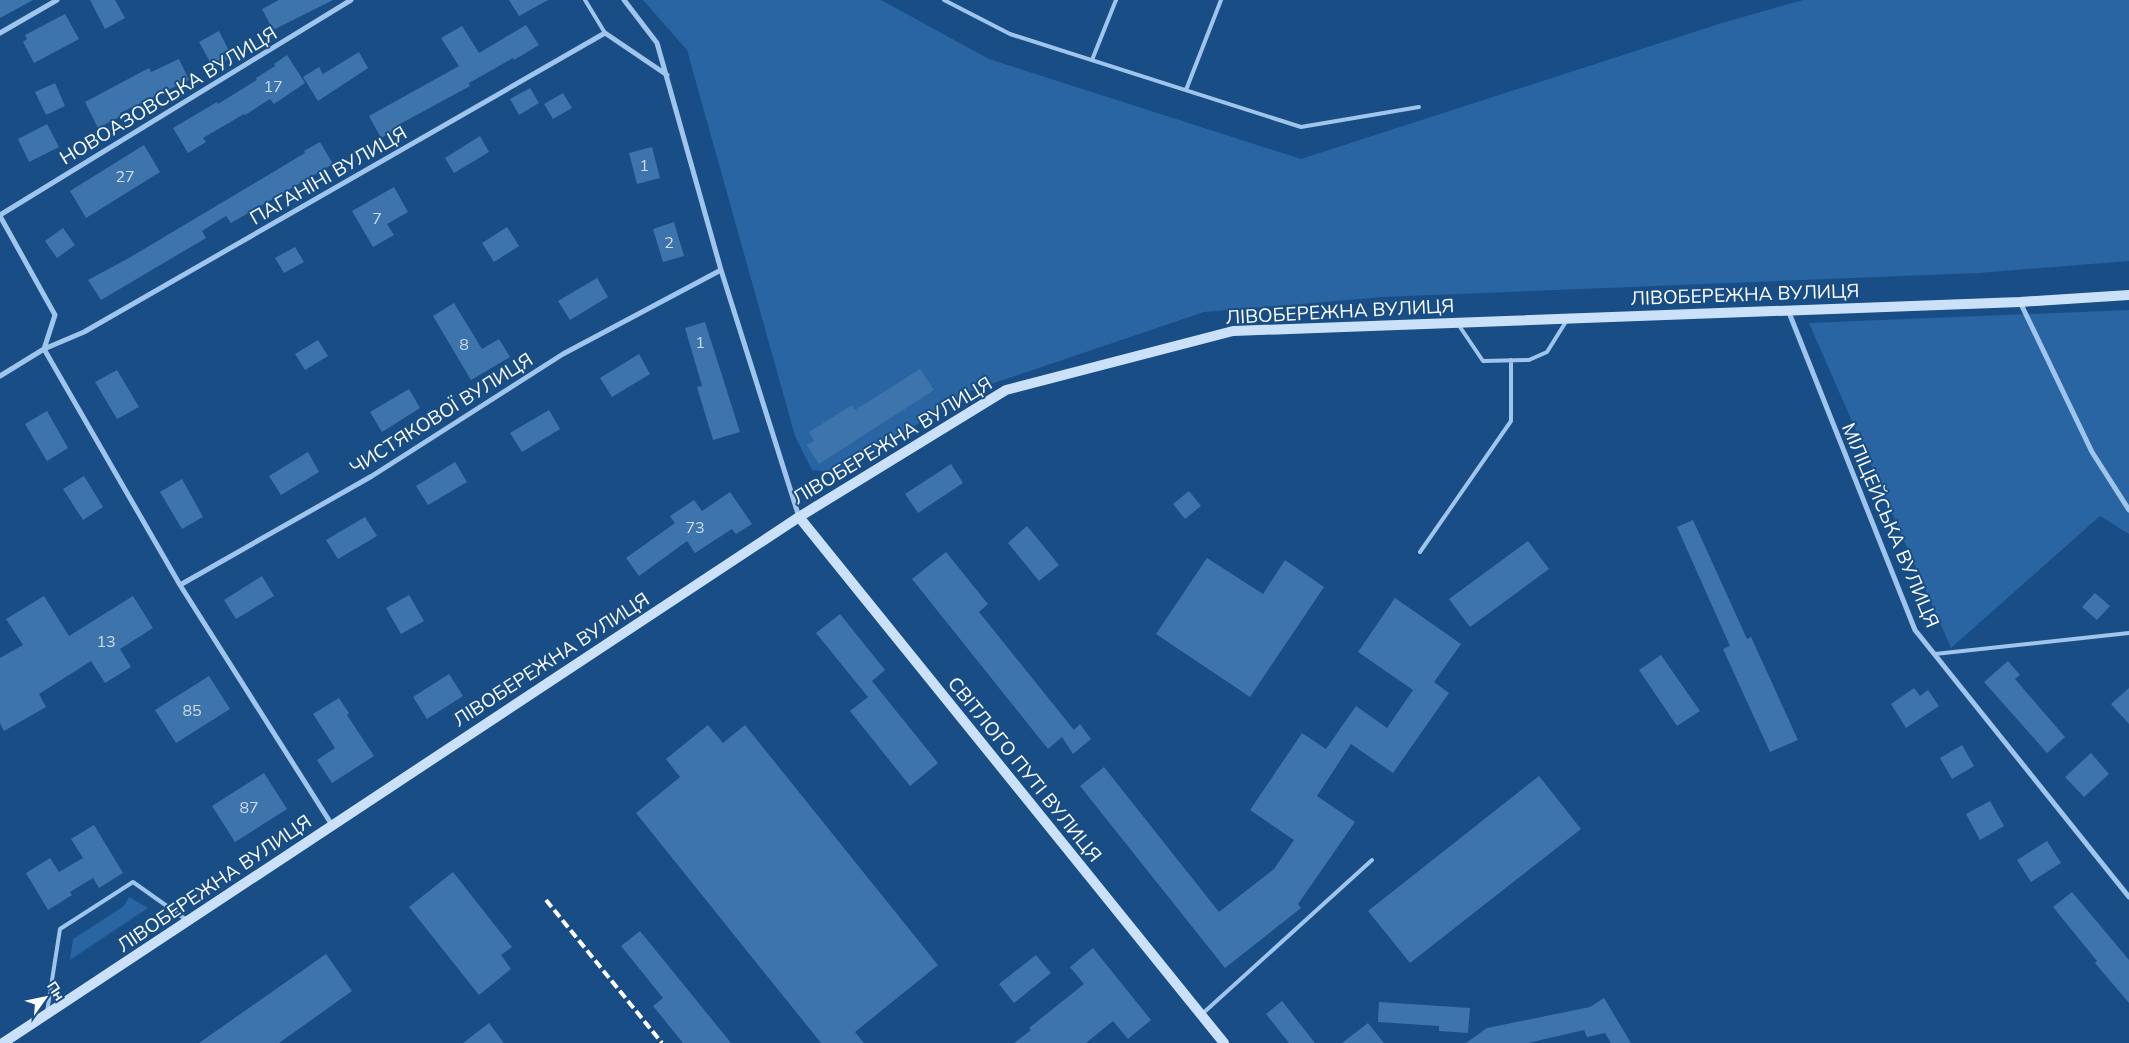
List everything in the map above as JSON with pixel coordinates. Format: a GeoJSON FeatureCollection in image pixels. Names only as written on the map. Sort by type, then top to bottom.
{"type":"FeatureCollection","features":[{"type":"Feature","properties":{"kind":"main road","name":"ЛІВОБЕРЕЖНА ВУЛИЦЯ"},"geometry":{"type":"LineString","coordinates":[[3,1043],[799,517],[1006,390],[1233,331],[2020,302],[2129,295]]}},
{"type":"Feature","properties":{"kind":"main road","name":"СВІТЛОГО ПУТІ ВУЛИЦЯ"},"geometry":{"type":"LineString","coordinates":[[799,517],[1224,1043]]}},
{"type":"Feature","properties":{"kind":"street"},"geometry":{"type":"LineString","coordinates":[[0,32],[57,0]]}},
{"type":"Feature","properties":{"kind":"street","name":"НОВОАЗОВСЬКА ВУЛИЦЯ"},"geometry":{"type":"LineString","coordinates":[[0,215],[351,0]]}},
{"type":"Feature","properties":{"kind":"street"},"geometry":{"type":"LineString","coordinates":[[624,0],[657,43],[721,270],[799,517]]}},
{"type":"Feature","properties":{"kind":"street"},"geometry":{"type":"LineString","coordinates":[[605,33],[667,75]]}},
{"type":"Feature","properties":{"kind":"street","name":"ПАГАНІНІ ВУЛИЦЯ"},"geometry":{"type":"LineString","coordinates":[[0,376],[44,349],[84,332],[605,33]]}},
{"type":"Feature","properties":{"kind":"street"},"geometry":{"type":"LineString","coordinates":[[0,215],[55,315],[44,349],[180,585],[332,825]]}},
{"type":"Feature","properties":{"kind":"street","name":"ЧИСТЯКОВОЇ ВУЛИЦЯ"},"geometry":{"type":"LineString","coordinates":[[180,585],[372,476],[563,354],[721,270]]}},
{"type":"Feature","properties":{"kind":"street"},"geometry":{"type":"LineString","coordinates":[[2020,302],[2092,452],[2129,510]]}},
{"type":"Feature","properties":{"kind":"street","name":"МІЛІЦЕЙСЬКА ВУЛИЦЯ"},"geometry":{"type":"LineString","coordinates":[[1788,310],[1915,630],[2129,897]]}},
{"type":"Feature","properties":{"kind":"lane"},"geometry":{"type":"LineString","coordinates":[[585,0],[605,33]]}},
{"type":"Feature","properties":{"kind":"lane"},"geometry":{"type":"LineString","coordinates":[[944,0],[1010,34],[1301,127],[1419,107]]}},
{"type":"Feature","properties":{"kind":"lane"},"geometry":{"type":"LineString","coordinates":[[1092,60],[1116,0]]}},
{"type":"Feature","properties":{"kind":"lane"},"geometry":{"type":"LineString","coordinates":[[1186,90],[1221,0]]}},
{"type":"Feature","properties":{"kind":"lane"},"geometry":{"type":"LineString","coordinates":[[1458,323],[1483,361],[1529,360],[1547,352],[1568,318]]}},
{"type":"Feature","properties":{"kind":"lane"},"geometry":{"type":"LineString","coordinates":[[1420,552],[1512,421],[1511,360]]}},
{"type":"Feature","properties":{"kind":"lane"},"geometry":{"type":"LineString","coordinates":[[1935,654],[2129,633]]}},
{"type":"Feature","properties":{"kind":"lane"},"geometry":{"type":"LineString","coordinates":[[1201,1015],[1372,860]]}},
{"type":"Feature","properties":{"kind":"lane"},"geometry":{"type":"LineString","coordinates":[[46,1014],[60,929],[133,882],[188,921]]}},
{"type":"Feature","properties":{"kind":"shaded area"},"geometry":{"type":"Polygon","coordinates":[[[643,0],[881,0],[989,59],[1301,159],[1722,23],[1803,0],[2129,0],[2129,261],[1978,273],[1384,297],[1204,312],[965,393],[843,473],[812,470],[795,436],[687,50],[643,0]]]}},
{"type":"Feature","properties":{"kind":"shaded area"},"geometry":{"type":"Polygon","coordinates":[[[2129,310],[2129,534],[2100,516],[1951,648],[1809,323],[2129,310]]]}},
{"type":"Feature","properties":{"kind":"shaded area"},"geometry":{"type":"Polygon","coordinates":[[[129,897],[148,908],[70,960],[73,939],[124,906],[129,897]]]}},
{"type":"Feature","properties":{"kind":"building"},"geometry":{"type":"Polygon","coordinates":[[[0,0],[33,0],[0,18],[0,0]]]}},
{"type":"Feature","properties":{"kind":"building"},"geometry":{"type":"Polygon","coordinates":[[[90,0],[115,0],[125,18],[105,29],[90,0]]]}},
{"type":"Feature","properties":{"kind":"building"},"geometry":{"type":"Polygon","coordinates":[[[279,0],[333,0],[273,30],[262,9],[279,0]]]}},
{"type":"Feature","properties":{"kind":"building"},"geometry":{"type":"Polygon","coordinates":[[[509,0],[548,0],[519,16],[509,0]]]}},
{"type":"Feature","properties":{"kind":"building"},"geometry":{"type":"Polygon","coordinates":[[[65,14],[79,39],[34,63],[23,42],[27,39],[25,35],[65,14]]]}},
{"type":"Feature","properties":{"kind":"building"},"geometry":{"type":"Polygon","coordinates":[[[526,25],[539,45],[469,83],[470,86],[400,124],[401,127],[381,138],[369,116],[459,66],[441,38],[462,26],[479,53],[526,25]]]}},
{"type":"Feature","properties":{"kind":"building"},"geometry":{"type":"Polygon","coordinates":[[[219,31],[232,57],[213,67],[199,42],[219,31]]]}},
{"type":"Feature","properties":{"kind":"building"},"geometry":{"type":"Polygon","coordinates":[[[359,52],[368,68],[318,101],[303,77],[319,67],[323,74],[359,52]]]}},
{"type":"Feature","properties":{"kind":"building"},"geometry":{"type":"Polygon","coordinates":[[[287,55],[305,83],[274,104],[270,99],[203,138],[206,142],[188,153],[173,128],[257,80],[256,78],[275,66],[274,64],[287,55]]]}},
{"type":"Feature","properties":{"kind":"building"},"geometry":{"type":"Polygon","coordinates":[[[179,59],[189,80],[120,113],[121,116],[98,128],[85,102],[149,68],[151,72],[179,59]]]}},
{"type":"Feature","properties":{"kind":"building"},"geometry":{"type":"Polygon","coordinates":[[[55,83],[65,106],[46,115],[35,92],[55,83]]]}},
{"type":"Feature","properties":{"kind":"building"},"geometry":{"type":"Polygon","coordinates":[[[530,88],[539,103],[519,115],[510,99],[530,88]]]}},
{"type":"Feature","properties":{"kind":"building"},"geometry":{"type":"Polygon","coordinates":[[[563,93],[572,108],[553,119],[544,104],[563,93]]]}},
{"type":"Feature","properties":{"kind":"building"},"geometry":{"type":"Polygon","coordinates":[[[47,124],[59,147],[29,162],[18,139],[47,124]]]}},
{"type":"Feature","properties":{"kind":"building"},"geometry":{"type":"Polygon","coordinates":[[[480,136],[489,152],[454,173],[445,158],[480,136]]]}},
{"type":"Feature","properties":{"kind":"building"},"geometry":{"type":"Polygon","coordinates":[[[320,142],[333,164],[231,223],[226,216],[202,231],[206,238],[101,300],[88,280],[129,258],[305,153],[304,151],[320,142]]]}},
{"type":"Feature","properties":{"kind":"building"},"geometry":{"type":"Polygon","coordinates":[[[144,145],[160,172],[86,218],[70,191],[144,145]]]}},
{"type":"Feature","properties":{"kind":"building"},"geometry":{"type":"Polygon","coordinates":[[[652,147],[660,178],[637,184],[629,153],[652,147]]]}},
{"type":"Feature","properties":{"kind":"building"},"geometry":{"type":"Polygon","coordinates":[[[394,187],[408,212],[387,224],[394,235],[373,247],[352,211],[394,187]]]}},
{"type":"Feature","properties":{"kind":"building"},"geometry":{"type":"Polygon","coordinates":[[[674,222],[684,256],[663,262],[653,229],[674,222]]]}},
{"type":"Feature","properties":{"kind":"building"},"geometry":{"type":"Polygon","coordinates":[[[507,227],[519,246],[494,262],[482,243],[507,227]]]}},
{"type":"Feature","properties":{"kind":"building"},"geometry":{"type":"Polygon","coordinates":[[[63,228],[75,245],[57,258],[45,241],[63,228]]]}},
{"type":"Feature","properties":{"kind":"building"},"geometry":{"type":"Polygon","coordinates":[[[295,247],[304,262],[284,273],[275,258],[295,247]]]}},
{"type":"Feature","properties":{"kind":"building"},"geometry":{"type":"Polygon","coordinates":[[[597,278],[608,297],[570,320],[558,301],[597,278]]]}},
{"type":"Feature","properties":{"kind":"building"},"geometry":{"type":"Polygon","coordinates":[[[454,303],[482,349],[499,339],[510,357],[471,380],[433,316],[454,303]]]}},
{"type":"Feature","properties":{"kind":"building"},"geometry":{"type":"Polygon","coordinates":[[[705,322],[740,432],[713,440],[697,387],[702,386],[685,328],[705,322]]]}},
{"type":"Feature","properties":{"kind":"building"},"geometry":{"type":"Polygon","coordinates":[[[318,340],[328,356],[305,370],[295,354],[318,340]]]}},
{"type":"Feature","properties":{"kind":"building"},"geometry":{"type":"Polygon","coordinates":[[[639,354],[650,374],[612,397],[600,378],[639,354]]]}},
{"type":"Feature","properties":{"kind":"building"},"geometry":{"type":"Polygon","coordinates":[[[920,369],[934,390],[819,464],[807,445],[814,441],[809,432],[852,405],[855,410],[920,369]]]}},
{"type":"Feature","properties":{"kind":"building"},"geometry":{"type":"Polygon","coordinates":[[[117,370],[139,407],[117,419],[95,382],[117,370]]]}},
{"type":"Feature","properties":{"kind":"building"},"geometry":{"type":"Polygon","coordinates":[[[409,389],[420,408],[382,432],[370,412],[409,389]]]}},
{"type":"Feature","properties":{"kind":"building"},"geometry":{"type":"Polygon","coordinates":[[[549,410],[560,429],[522,452],[510,433],[549,410]]]}},
{"type":"Feature","properties":{"kind":"building"},"geometry":{"type":"Polygon","coordinates":[[[47,411],[68,448],[47,461],[25,424],[47,411]]]}},
{"type":"Feature","properties":{"kind":"building"},"geometry":{"type":"Polygon","coordinates":[[[308,452],[319,472],[281,495],[269,476],[308,452]]]}},
{"type":"Feature","properties":{"kind":"building"},"geometry":{"type":"Polygon","coordinates":[[[455,462],[467,482],[428,505],[416,486],[455,462]]]}},
{"type":"Feature","properties":{"kind":"building"},"geometry":{"type":"Polygon","coordinates":[[[951,464],[963,483],[918,513],[905,494],[951,464]]]}},
{"type":"Feature","properties":{"kind":"building"},"geometry":{"type":"Polygon","coordinates":[[[84,476],[103,507],[83,520],[63,489],[84,476]]]}},
{"type":"Feature","properties":{"kind":"building"},"geometry":{"type":"Polygon","coordinates":[[[182,479],[203,517],[182,529],[160,492],[182,479]]]}},
{"type":"Feature","properties":{"kind":"building"},"geometry":{"type":"Polygon","coordinates":[[[1189,491],[1201,506],[1185,519],[1173,504],[1189,491]]]}},
{"type":"Feature","properties":{"kind":"building"},"geometry":{"type":"Polygon","coordinates":[[[730,492],[752,524],[736,534],[732,529],[695,553],[687,541],[639,576],[626,558],[675,523],[670,516],[694,500],[702,511],[730,492]]]}},
{"type":"Feature","properties":{"kind":"building"},"geometry":{"type":"Polygon","coordinates":[[[365,517],[377,536],[338,559],[326,540],[365,517]]]}},
{"type":"Feature","properties":{"kind":"building"},"geometry":{"type":"Polygon","coordinates":[[[1693,520],[1747,639],[1751,637],[1798,740],[1770,752],[1723,649],[1730,646],[1677,527],[1693,520]]]}},
{"type":"Feature","properties":{"kind":"building"},"geometry":{"type":"Polygon","coordinates":[[[1027,526],[1059,565],[1039,581],[1008,543],[1027,526]]]}},
{"type":"Feature","properties":{"kind":"building"},"geometry":{"type":"Polygon","coordinates":[[[1528,541],[1549,569],[1470,627],[1449,599],[1528,541]]]}},
{"type":"Feature","properties":{"kind":"building"},"geometry":{"type":"Polygon","coordinates":[[[946,552],[988,604],[979,612],[1074,730],[1080,724],[1091,739],[1073,754],[1062,737],[1048,749],[912,579],[946,552]]]}},
{"type":"Feature","properties":{"kind":"building"},"geometry":{"type":"Polygon","coordinates":[[[1207,558],[1263,594],[1285,560],[1324,587],[1250,697],[1156,634],[1207,558]]]}},
{"type":"Feature","properties":{"kind":"building"},"geometry":{"type":"Polygon","coordinates":[[[262,576],[274,596],[236,619],[224,600],[262,576]]]}},
{"type":"Feature","properties":{"kind":"building"},"geometry":{"type":"Polygon","coordinates":[[[2095,593],[2110,606],[2097,620],[2082,607],[2095,593]]]}},
{"type":"Feature","properties":{"kind":"building"},"geometry":{"type":"Polygon","coordinates":[[[409,595],[424,621],[401,634],[386,608],[409,595]]]}},
{"type":"Feature","properties":{"kind":"building"},"geometry":{"type":"Polygon","coordinates":[[[44,596],[69,636],[133,596],[153,628],[120,649],[131,667],[105,683],[91,661],[39,694],[46,707],[4,731],[0,723],[0,658],[23,645],[6,619],[44,596]]]}},
{"type":"Feature","properties":{"kind":"building"},"geometry":{"type":"Polygon","coordinates":[[[1395,598],[1461,644],[1434,682],[1449,693],[1393,773],[1351,744],[1317,796],[1355,822],[1298,904],[1301,908],[1225,968],[1080,786],[1104,767],[1219,912],[1274,869],[1294,840],[1250,810],[1302,733],[1326,749],[1356,706],[1387,728],[1413,690],[1358,652],[1395,598]]]}},
{"type":"Feature","properties":{"kind":"building"},"geometry":{"type":"Polygon","coordinates":[[[840,614],[885,670],[872,681],[938,763],[910,786],[850,711],[868,697],[816,633],[840,614]]]}},
{"type":"Feature","properties":{"kind":"building"},"geometry":{"type":"Polygon","coordinates":[[[1661,655],[1700,711],[1677,726],[1639,670],[1661,655]]]}},
{"type":"Feature","properties":{"kind":"building"},"geometry":{"type":"Polygon","coordinates":[[[2008,661],[2020,675],[2015,679],[2065,737],[2047,753],[1984,682],[2008,661]]]}},
{"type":"Feature","properties":{"kind":"building"},"geometry":{"type":"Polygon","coordinates":[[[449,674],[463,696],[427,719],[413,697],[449,674]]]}},
{"type":"Feature","properties":{"kind":"building"},"geometry":{"type":"Polygon","coordinates":[[[209,676],[230,709],[176,743],[155,710],[209,676]]]}},
{"type":"Feature","properties":{"kind":"building"},"geometry":{"type":"Polygon","coordinates":[[[1914,688],[1920,696],[1928,690],[1939,706],[1906,728],[1891,704],[1914,688]]]}},
{"type":"Feature","properties":{"kind":"building"},"geometry":{"type":"Polygon","coordinates":[[[2129,688],[2129,724],[2111,704],[2129,688]]]}},
{"type":"Feature","properties":{"kind":"building"},"geometry":{"type":"Polygon","coordinates":[[[339,698],[349,713],[347,715],[374,756],[332,783],[317,760],[335,748],[313,714],[339,698]]]}},
{"type":"Feature","properties":{"kind":"building"},"geometry":{"type":"Polygon","coordinates":[[[708,725],[723,743],[745,725],[938,965],[855,1032],[864,1043],[821,1043],[636,813],[680,777],[666,759],[708,725]]]}},
{"type":"Feature","properties":{"kind":"building"},"geometry":{"type":"Polygon","coordinates":[[[1962,745],[1974,766],[1952,779],[1940,758],[1962,745]]]}},
{"type":"Feature","properties":{"kind":"building"},"geometry":{"type":"Polygon","coordinates":[[[2091,753],[2109,774],[2084,797],[2065,777],[2091,753]]]}},
{"type":"Feature","properties":{"kind":"building"},"geometry":{"type":"Polygon","coordinates":[[[264,773],[287,809],[235,842],[212,806],[264,773]]]}},
{"type":"Feature","properties":{"kind":"building"},"geometry":{"type":"Polygon","coordinates":[[[1539,776],[1581,829],[1410,963],[1368,911],[1539,776]]]}},
{"type":"Feature","properties":{"kind":"building"},"geometry":{"type":"Polygon","coordinates":[[[1990,801],[2004,826],[1980,840],[1966,814],[1990,801]]]}},
{"type":"Feature","properties":{"kind":"building"},"geometry":{"type":"Polygon","coordinates":[[[94,825],[123,873],[99,888],[93,878],[70,892],[72,895],[48,910],[26,873],[50,858],[59,872],[83,858],[71,839],[94,825]]]}},
{"type":"Feature","properties":{"kind":"building"},"geometry":{"type":"Polygon","coordinates":[[[2047,841],[2061,863],[2031,882],[2017,860],[2047,841]]]}},
{"type":"Feature","properties":{"kind":"building"},"geometry":{"type":"Polygon","coordinates":[[[453,872],[512,947],[501,955],[511,969],[479,995],[409,907],[453,872]]]}},
{"type":"Feature","properties":{"kind":"building"},"geometry":{"type":"Polygon","coordinates":[[[2072,892],[2129,960],[2129,1003],[2095,963],[2097,961],[2053,907],[2072,892]]]}},
{"type":"Feature","properties":{"kind":"building"},"geometry":{"type":"Polygon","coordinates":[[[640,931],[731,1043],[683,1043],[653,1006],[663,998],[621,946],[640,931]]]}},
{"type":"Feature","properties":{"kind":"building"},"geometry":{"type":"Polygon","coordinates":[[[1093,948],[1151,1020],[1128,1039],[1113,1021],[1086,1043],[1014,1043],[1031,1030],[1029,1028],[1084,984],[1070,967],[1093,948]]]}},
{"type":"Feature","properties":{"kind":"building"},"geometry":{"type":"Polygon","coordinates":[[[326,954],[352,991],[279,1043],[199,1043],[326,954]]]}},
{"type":"Feature","properties":{"kind":"building"},"geometry":{"type":"Polygon","coordinates":[[[1036,955],[1051,973],[1014,1003],[999,984],[1036,955]]]}},
{"type":"Feature","properties":{"kind":"building"},"geometry":{"type":"Polygon","coordinates":[[[1604,998],[1631,1043],[1611,1043],[1605,1033],[1587,1037],[1584,1030],[1528,1043],[1466,1043],[1487,1028],[1590,1007],[1604,998]]]}},
{"type":"Feature","properties":{"kind":"building"},"geometry":{"type":"Polygon","coordinates":[[[1282,1001],[1315,1043],[1289,1043],[1266,1014],[1282,1001]]]}},
{"type":"Feature","properties":{"kind":"building"},"geometry":{"type":"Polygon","coordinates":[[[1379,1002],[1470,1008],[1468,1033],[1439,1031],[1439,1026],[1378,1022],[1379,1002]]]}},
{"type":"Feature","properties":{"kind":"building"},"geometry":{"type":"Polygon","coordinates":[[[489,1023],[504,1043],[463,1043],[489,1023]]]}},
{"type":"Feature","properties":{"kind":"building"},"geometry":{"type":"Polygon","coordinates":[[[1368,1023],[1384,1043],[1342,1043],[1368,1023]]]}},
{"type":"Feature","properties":{"kind":"railway"},"geometry":{"type":"LineString","coordinates":[[546,900],[662,1043]]}}]}
